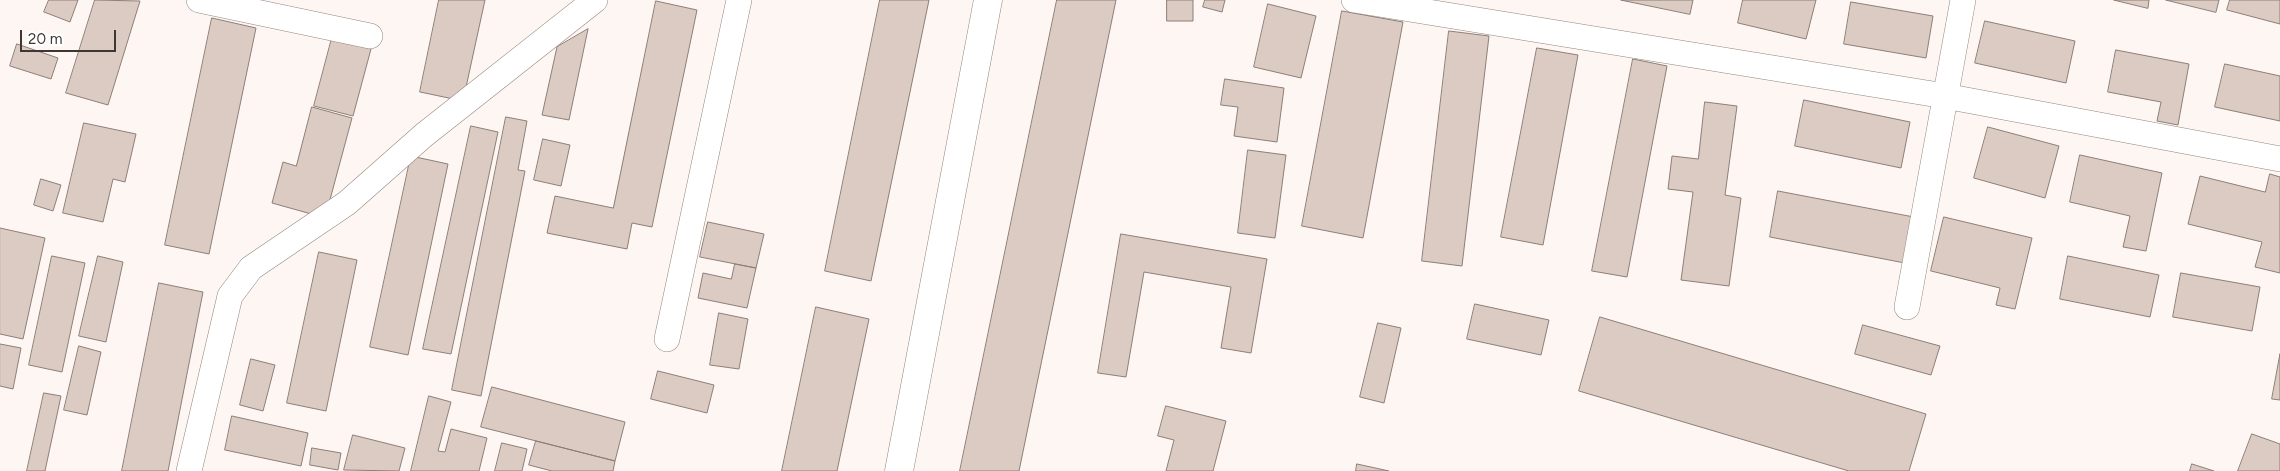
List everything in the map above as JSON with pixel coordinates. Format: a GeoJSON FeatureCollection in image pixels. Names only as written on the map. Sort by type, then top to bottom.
{"type":"FeatureCollection","features":[{"type":"Feature","properties":{"kind":"street"},"geometry":{"type":"LineString","coordinates":[[199,0],[370,36]]}},
{"type":"Feature","properties":{"kind":"street"},"geometry":{"type":"LineString","coordinates":[[189,471],[230,296],[251,268],[347,203],[424,135],[596,0]]}},
{"type":"Feature","properties":{"kind":"street"},"geometry":{"type":"LineString","coordinates":[[668,339],[739,0]]}},
{"type":"Feature","properties":{"kind":"street"},"geometry":{"type":"LineString","coordinates":[[899,471],[988,0]]}},
{"type":"Feature","properties":{"kind":"street"},"geometry":{"type":"LineString","coordinates":[[1354,0],[1945,96],[2280,158]]}},
{"type":"Feature","properties":{"kind":"street"},"geometry":{"type":"LineString","coordinates":[[1907,307],[1963,0]]}},
{"type":"Feature","properties":{"kind":"building"},"geometry":{"type":"Polygon","coordinates":[[[49,0],[78,0],[70,22],[44,12],[49,0]]]}},
{"type":"Feature","properties":{"kind":"building"},"geometry":{"type":"Polygon","coordinates":[[[95,0],[140,1],[108,105],[66,93],[95,0]]]}},
{"type":"Feature","properties":{"kind":"building"},"geometry":{"type":"Polygon","coordinates":[[[439,0],[485,0],[463,101],[420,92],[439,0]]]}},
{"type":"Feature","properties":{"kind":"building"},"geometry":{"type":"Polygon","coordinates":[[[880,0],[929,0],[871,281],[825,271],[880,0]]]}},
{"type":"Feature","properties":{"kind":"building"},"geometry":{"type":"Polygon","coordinates":[[[1057,0],[1116,0],[1019,471],[960,471],[1057,0]]]}},
{"type":"Feature","properties":{"kind":"building"},"geometry":{"type":"Polygon","coordinates":[[[1167,0],[1193,0],[1193,21],[1167,21],[1167,0]]]}},
{"type":"Feature","properties":{"kind":"building"},"geometry":{"type":"Polygon","coordinates":[[[1205,0],[1225,0],[1222,12],[1203,7],[1205,0]]]}},
{"type":"Feature","properties":{"kind":"building"},"geometry":{"type":"Polygon","coordinates":[[[1621,0],[1693,0],[1690,14],[1621,0]]]}},
{"type":"Feature","properties":{"kind":"building"},"geometry":{"type":"Polygon","coordinates":[[[1743,0],[1816,0],[1806,39],[1738,23],[1743,0]]]}},
{"type":"Feature","properties":{"kind":"building"},"geometry":{"type":"Polygon","coordinates":[[[2114,0],[2149,0],[2148,8],[2114,0]]]}},
{"type":"Feature","properties":{"kind":"building"},"geometry":{"type":"Polygon","coordinates":[[[2166,0],[2219,0],[2216,12],[2166,0]]]}},
{"type":"Feature","properties":{"kind":"building"},"geometry":{"type":"Polygon","coordinates":[[[2230,0],[2280,0],[2280,24],[2227,10],[2230,0]]]}},
{"type":"Feature","properties":{"kind":"building"},"geometry":{"type":"Polygon","coordinates":[[[656,1],[697,10],[652,227],[632,223],[627,249],[547,233],[555,196],[613,208],[656,1]]]}},
{"type":"Feature","properties":{"kind":"building"},"geometry":{"type":"Polygon","coordinates":[[[1851,2],[1933,16],[1926,58],[1844,44],[1851,2]]]}},
{"type":"Feature","properties":{"kind":"building"},"geometry":{"type":"Polygon","coordinates":[[[1268,4],[1316,16],[1301,78],[1254,67],[1268,4]]]}},
{"type":"Feature","properties":{"kind":"building"},"geometry":{"type":"Polygon","coordinates":[[[1342,11],[1403,22],[1363,238],[1302,226],[1342,11]]]}},
{"type":"Feature","properties":{"kind":"building"},"geometry":{"type":"Polygon","coordinates":[[[212,18],[256,28],[209,254],[165,245],[212,18]]]}},
{"type":"Feature","properties":{"kind":"building"},"geometry":{"type":"Polygon","coordinates":[[[1985,21],[2075,41],[2066,83],[1975,63],[1985,21]]]}},
{"type":"Feature","properties":{"kind":"building"},"geometry":{"type":"Polygon","coordinates":[[[588,29],[569,120],[542,115],[557,47],[588,29]]]}},
{"type":"Feature","properties":{"kind":"building"},"geometry":{"type":"Polygon","coordinates":[[[1449,31],[1489,36],[1462,266],[1422,261],[1449,31]]]}},
{"type":"Feature","properties":{"kind":"building"},"geometry":{"type":"Polygon","coordinates":[[[332,38],[371,49],[353,116],[314,106],[332,38]]]}},
{"type":"Feature","properties":{"kind":"building"},"geometry":{"type":"Polygon","coordinates":[[[17,44],[58,58],[51,79],[10,66],[17,44]]]}},
{"type":"Feature","properties":{"kind":"building"},"geometry":{"type":"Polygon","coordinates":[[[1537,48],[1578,55],[1543,245],[1501,237],[1537,48]]]}},
{"type":"Feature","properties":{"kind":"building"},"geometry":{"type":"Polygon","coordinates":[[[2116,50],[2189,64],[2178,125],[2157,121],[2161,102],[2108,92],[2116,50]]]}},
{"type":"Feature","properties":{"kind":"building"},"geometry":{"type":"Polygon","coordinates":[[[1633,59],[1667,66],[1627,277],[1592,271],[1633,59]]]}},
{"type":"Feature","properties":{"kind":"building"},"geometry":{"type":"Polygon","coordinates":[[[2225,64],[2280,76],[2280,121],[2215,107],[2225,64]]]}},
{"type":"Feature","properties":{"kind":"building"},"geometry":{"type":"Polygon","coordinates":[[[1225,79],[1284,88],[1277,142],[1234,136],[1238,107],[1221,105],[1225,79]]]}},
{"type":"Feature","properties":{"kind":"building"},"geometry":{"type":"Polygon","coordinates":[[[1804,100],[1910,122],[1901,168],[1795,146],[1804,100]]]}},
{"type":"Feature","properties":{"kind":"building"},"geometry":{"type":"Polygon","coordinates":[[[1705,102],[1737,106],[1725,195],[1741,198],[1729,286],[1681,280],[1693,192],[1668,189],[1672,156],[1698,159],[1705,102]]]}},
{"type":"Feature","properties":{"kind":"building"},"geometry":{"type":"Polygon","coordinates":[[[312,107],[352,118],[328,207],[315,215],[272,203],[283,162],[296,166],[312,107]]]}},
{"type":"Feature","properties":{"kind":"building"},"geometry":{"type":"Polygon","coordinates":[[[506,117],[527,121],[518,170],[525,171],[481,396],[452,390],[506,117]]]}},
{"type":"Feature","properties":{"kind":"building"},"geometry":{"type":"Polygon","coordinates":[[[84,123],[136,134],[125,182],[113,179],[103,222],[63,213],[84,123]]]}},
{"type":"Feature","properties":{"kind":"building"},"geometry":{"type":"Polygon","coordinates":[[[471,126],[498,132],[451,354],[423,349],[471,126]]]}},
{"type":"Feature","properties":{"kind":"building"},"geometry":{"type":"Polygon","coordinates":[[[1988,127],[2059,146],[2045,198],[1974,178],[1988,127]]]}},
{"type":"Feature","properties":{"kind":"building"},"geometry":{"type":"Polygon","coordinates":[[[543,139],[570,145],[561,186],[534,180],[543,139]]]}},
{"type":"Feature","properties":{"kind":"building"},"geometry":{"type":"Polygon","coordinates":[[[1248,150],[1286,155],[1275,238],[1238,233],[1248,150]]]}},
{"type":"Feature","properties":{"kind":"building"},"geometry":{"type":"Polygon","coordinates":[[[2080,155],[2162,173],[2146,251],[2123,247],[2130,216],[2070,202],[2080,155]]]}},
{"type":"Feature","properties":{"kind":"building"},"geometry":{"type":"Polygon","coordinates":[[[411,156],[448,164],[408,355],[370,347],[411,156]]]}},
{"type":"Feature","properties":{"kind":"building"},"geometry":{"type":"Polygon","coordinates":[[[2270,174],[2280,177],[2280,273],[2255,267],[2262,242],[2188,224],[2200,176],[2265,192],[2270,174]]]}},
{"type":"Feature","properties":{"kind":"building"},"geometry":{"type":"Polygon","coordinates":[[[41,179],[61,185],[53,211],[34,205],[41,179]]]}},
{"type":"Feature","properties":{"kind":"building"},"geometry":{"type":"Polygon","coordinates":[[[1778,191],[1919,218],[1910,264],[1770,237],[1778,191]]]}},
{"type":"Feature","properties":{"kind":"building"},"geometry":{"type":"Polygon","coordinates":[[[1944,217],[2032,238],[2015,309],[1996,305],[2000,288],[1931,271],[1944,217]]]}},
{"type":"Feature","properties":{"kind":"building"},"geometry":{"type":"Polygon","coordinates":[[[708,222],[764,234],[756,268],[700,257],[708,222]]]}},
{"type":"Feature","properties":{"kind":"building"},"geometry":{"type":"Polygon","coordinates":[[[0,228],[45,238],[23,339],[0,334],[0,228]]]}},
{"type":"Feature","properties":{"kind":"building"},"geometry":{"type":"Polygon","coordinates":[[[1121,234],[1267,259],[1251,353],[1221,348],[1231,287],[1144,272],[1126,377],[1098,373],[1121,234]]]}},
{"type":"Feature","properties":{"kind":"building"},"geometry":{"type":"Polygon","coordinates":[[[319,252],[357,260],[326,411],[287,403],[319,252]]]}},
{"type":"Feature","properties":{"kind":"building"},"geometry":{"type":"Polygon","coordinates":[[[52,256],[85,263],[62,372],[29,365],[52,256]]]}},
{"type":"Feature","properties":{"kind":"building"},"geometry":{"type":"Polygon","coordinates":[[[98,256],[123,262],[106,342],[79,336],[98,256]]]}},
{"type":"Feature","properties":{"kind":"building"},"geometry":{"type":"Polygon","coordinates":[[[2068,256],[2159,275],[2150,317],[2060,299],[2068,256]]]}},
{"type":"Feature","properties":{"kind":"building"},"geometry":{"type":"Polygon","coordinates":[[[735,264],[756,268],[747,308],[698,298],[703,273],[731,279],[735,264]]]}},
{"type":"Feature","properties":{"kind":"building"},"geometry":{"type":"Polygon","coordinates":[[[2181,273],[2260,287],[2252,331],[2173,317],[2181,273]]]}},
{"type":"Feature","properties":{"kind":"building"},"geometry":{"type":"Polygon","coordinates":[[[159,283],[203,292],[168,471],[122,471],[159,283]]]}},
{"type":"Feature","properties":{"kind":"building"},"geometry":{"type":"Polygon","coordinates":[[[1475,304],[1549,320],[1541,355],[1467,339],[1475,304]]]}},
{"type":"Feature","properties":{"kind":"building"},"geometry":{"type":"Polygon","coordinates":[[[816,307],[869,319],[837,471],[782,471],[816,307]]]}},
{"type":"Feature","properties":{"kind":"building"},"geometry":{"type":"Polygon","coordinates":[[[719,313],[748,319],[739,369],[710,365],[719,313]]]}},
{"type":"Feature","properties":{"kind":"building"},"geometry":{"type":"Polygon","coordinates":[[[1600,317],[1926,414],[1909,471],[1849,471],[1579,391],[1600,317]]]}},
{"type":"Feature","properties":{"kind":"building"},"geometry":{"type":"Polygon","coordinates":[[[1378,323],[1401,328],[1384,403],[1360,397],[1378,323]]]}},
{"type":"Feature","properties":{"kind":"building"},"geometry":{"type":"Polygon","coordinates":[[[1863,325],[1940,346],[1931,375],[1855,354],[1863,325]]]}},
{"type":"Feature","properties":{"kind":"building"},"geometry":{"type":"Polygon","coordinates":[[[0,344],[21,348],[13,389],[0,386],[0,344]]]}},
{"type":"Feature","properties":{"kind":"building"},"geometry":{"type":"Polygon","coordinates":[[[79,346],[101,352],[87,415],[64,410],[79,346]]]}},
{"type":"Feature","properties":{"kind":"building"},"geometry":{"type":"Polygon","coordinates":[[[2280,354],[2280,400],[2272,399],[2280,354]]]}},
{"type":"Feature","properties":{"kind":"building"},"geometry":{"type":"Polygon","coordinates":[[[251,359],[275,365],[263,411],[240,405],[251,359]]]}},
{"type":"Feature","properties":{"kind":"building"},"geometry":{"type":"Polygon","coordinates":[[[658,371],[714,385],[707,413],[651,399],[658,371]]]}},
{"type":"Feature","properties":{"kind":"building"},"geometry":{"type":"Polygon","coordinates":[[[492,387],[625,422],[615,461],[481,427],[492,387]]]}},
{"type":"Feature","properties":{"kind":"building"},"geometry":{"type":"Polygon","coordinates":[[[44,393],[61,396],[45,471],[27,471],[44,393]]]}},
{"type":"Feature","properties":{"kind":"building"},"geometry":{"type":"Polygon","coordinates":[[[429,396],[451,402],[438,451],[445,452],[451,429],[487,438],[479,471],[411,471],[429,396]]]}},
{"type":"Feature","properties":{"kind":"building"},"geometry":{"type":"Polygon","coordinates":[[[1166,406],[1226,421],[1213,471],[1166,471],[1174,440],[1158,436],[1166,406]]]}},
{"type":"Feature","properties":{"kind":"building"},"geometry":{"type":"Polygon","coordinates":[[[232,416],[308,433],[301,466],[225,450],[232,416]]]}},
{"type":"Feature","properties":{"kind":"building"},"geometry":{"type":"Polygon","coordinates":[[[2252,434],[2280,444],[2280,471],[2238,471],[2252,434]]]}},
{"type":"Feature","properties":{"kind":"building"},"geometry":{"type":"Polygon","coordinates":[[[353,435],[405,448],[399,471],[344,470],[353,435]]]}},
{"type":"Feature","properties":{"kind":"building"},"geometry":{"type":"Polygon","coordinates":[[[536,441],[615,461],[613,471],[552,471],[529,465],[536,441]]]}},
{"type":"Feature","properties":{"kind":"building"},"geometry":{"type":"Polygon","coordinates":[[[502,443],[527,449],[522,471],[495,471],[502,443]]]}},
{"type":"Feature","properties":{"kind":"building"},"geometry":{"type":"Polygon","coordinates":[[[312,448],[341,453],[338,470],[310,465],[312,448]]]}},
{"type":"Feature","properties":{"kind":"building"},"geometry":{"type":"Polygon","coordinates":[[[1357,464],[1389,471],[1356,471],[1357,464]]]}},
{"type":"Feature","properties":{"kind":"building"},"geometry":{"type":"Polygon","coordinates":[[[2192,464],[2214,471],[2190,471],[2192,464]]]}}]}
